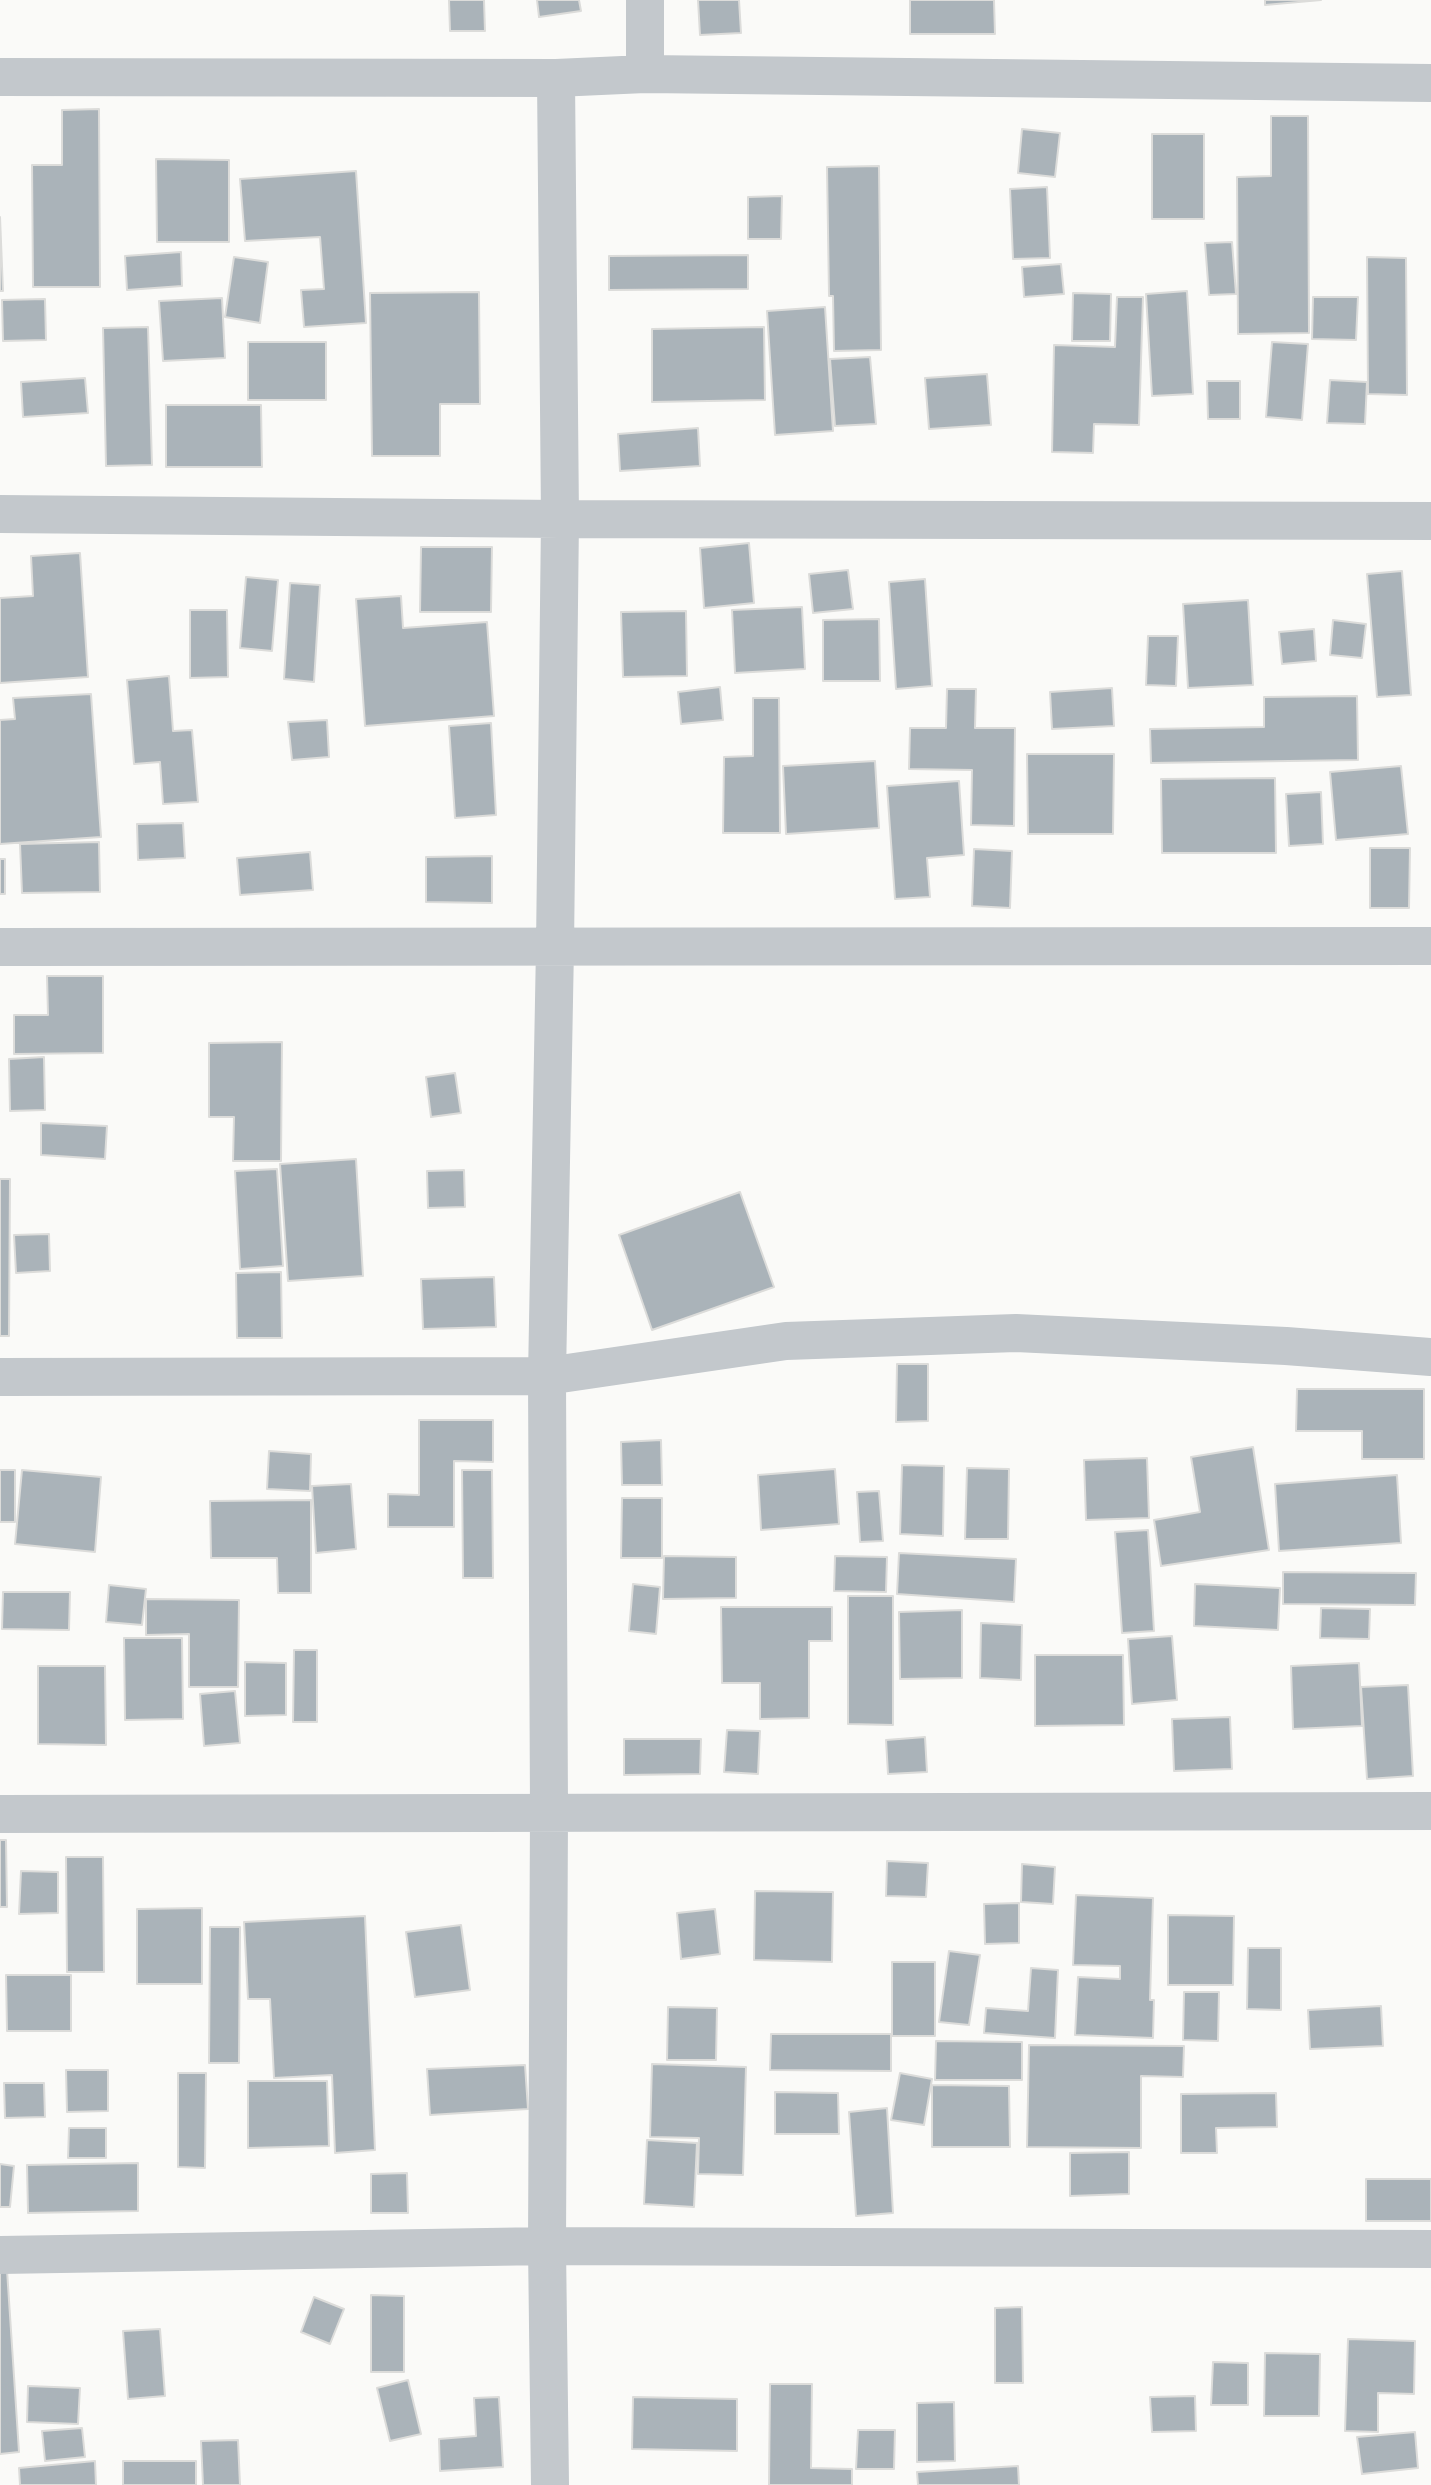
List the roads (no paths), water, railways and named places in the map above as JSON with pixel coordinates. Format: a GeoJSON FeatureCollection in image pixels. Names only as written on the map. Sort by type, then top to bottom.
{"type":"FeatureCollection","features":[{"type":"Feature","properties":{"kind":"street"},"geometry":{"type":"LineString","coordinates":[[645,0],[645,74]]}},
{"type":"Feature","properties":{"kind":"street"},"geometry":{"type":"LineString","coordinates":[[0,78],[556,78],[645,74],[1431,83]]}},
{"type":"Feature","properties":{"kind":"street"},"geometry":{"type":"LineString","coordinates":[[550,2485],[547,2246],[547,1376],[560,519],[556,78]]}},
{"type":"Feature","properties":{"kind":"street"},"geometry":{"type":"LineString","coordinates":[[0,514],[560,519],[1431,521]]}},
{"type":"Feature","properties":{"kind":"street"},"geometry":{"type":"LineString","coordinates":[[0,947],[1431,946]]}},
{"type":"Feature","properties":{"kind":"street"},"geometry":{"type":"LineString","coordinates":[[0,1377],[547,1376],[786,1341],[1016,1333],[1286,1346],[1431,1357]]}},
{"type":"Feature","properties":{"kind":"street"},"geometry":{"type":"LineString","coordinates":[[0,1814],[1431,1811]]}},
{"type":"Feature","properties":{"kind":"street"},"geometry":{"type":"LineString","coordinates":[[0,2255],[547,2246],[1431,2249]]}}]}
